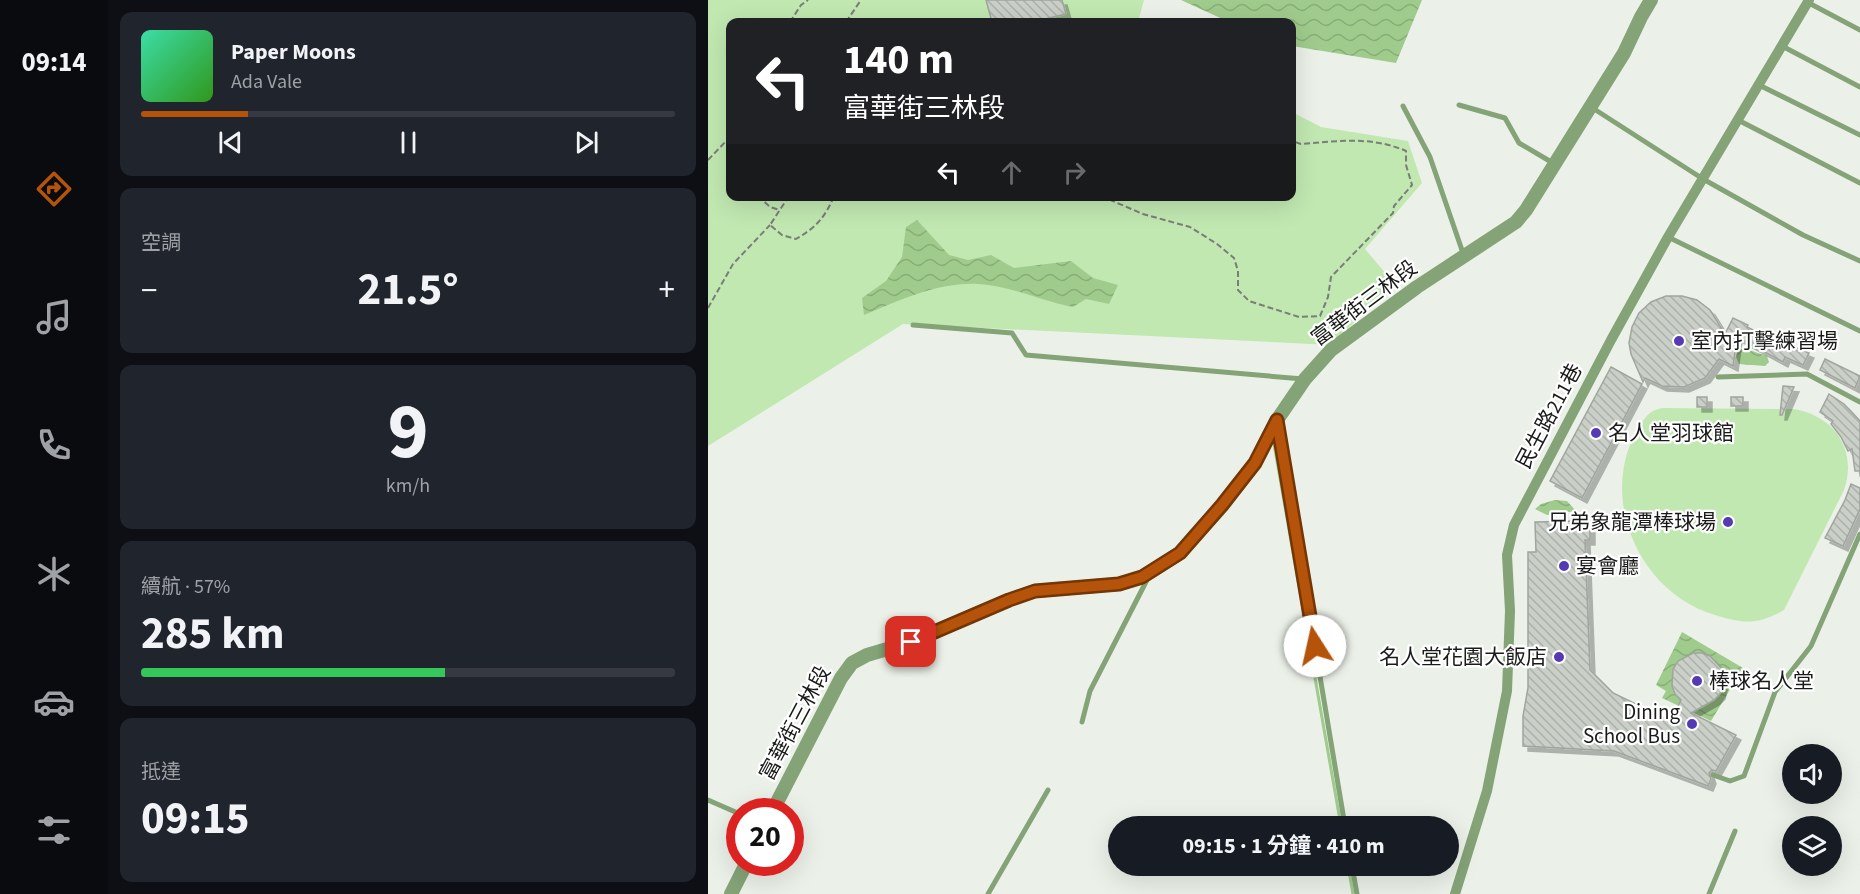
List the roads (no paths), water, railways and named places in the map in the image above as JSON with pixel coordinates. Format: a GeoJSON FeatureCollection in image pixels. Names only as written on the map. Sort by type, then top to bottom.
{"type":"FeatureCollection","features":[{"type":"Feature","properties":{"kind":"street","name":"富華街三林段"},"geometry":{"type":"LineString","coordinates":[[779,798],[841,678],[852,663],[867,655],[911,642],[1035,591],[1119,584],[1142,577],[1180,553],[1255,463],[1277,420],[1305,379],[1331,350],[1417,287],[1516,222],[1526,210],[1624,53],[1651,0]]}},
{"type":"Feature","properties":{"kind":"street","name":"民生路211巷"},"geometry":{"type":"LineString","coordinates":[[1457,893],[1487,791],[1506,691],[1510,611],[1507,555],[1514,525],[1607,347],[1668,237],[1808,1]]}},
{"type":"Feature","properties":{"kind":"street"},"geometry":{"type":"LineString","coordinates":[[731,894],[740,876]]}},
{"type":"Feature","properties":{"kind":"lane"},"geometry":{"type":"LineString","coordinates":[[1808,1],[1860,30]]}},
{"type":"Feature","properties":{"kind":"lane"},"geometry":{"type":"LineString","coordinates":[[1782,46],[1860,87]]}},
{"type":"Feature","properties":{"kind":"lane"},"geometry":{"type":"LineString","coordinates":[[1758,85],[1860,135]]}},
{"type":"Feature","properties":{"kind":"lane"},"geometry":{"type":"LineString","coordinates":[[1459,105],[1505,118],[1519,143],[1554,164]]}},
{"type":"Feature","properties":{"kind":"lane"},"geometry":{"type":"LineString","coordinates":[[1403,106],[1430,157],[1464,257]]}},
{"type":"Feature","properties":{"kind":"lane"},"geometry":{"type":"LineString","coordinates":[[1590,107],[1703,178],[1803,235],[1860,261]]}},
{"type":"Feature","properties":{"kind":"lane"},"geometry":{"type":"LineString","coordinates":[[1737,120],[1860,183]]}},
{"type":"Feature","properties":{"kind":"lane"},"geometry":{"type":"LineString","coordinates":[[1668,237],[1860,331]]}},
{"type":"Feature","properties":{"kind":"lane"},"geometry":{"type":"LineString","coordinates":[[913,325],[1012,333],[1026,355],[1305,379]]}},
{"type":"Feature","properties":{"kind":"lane"},"geometry":{"type":"LineString","coordinates":[[1718,377],[1807,374],[1860,402]]}},
{"type":"Feature","properties":{"kind":"lane"},"geometry":{"type":"LineString","coordinates":[[1277,420],[1344,816]]}},
{"type":"Feature","properties":{"kind":"lane"},"geometry":{"type":"LineString","coordinates":[[1713,775],[1730,781],[1744,776],[1775,692],[1811,646],[1860,534]]}},
{"type":"Feature","properties":{"kind":"lane"},"geometry":{"type":"LineString","coordinates":[[1082,722],[1090,690],[1152,571]]}},
{"type":"Feature","properties":{"kind":"lane"},"geometry":{"type":"LineString","coordinates":[[988,894],[1048,790]]}},
{"type":"Feature","properties":{"kind":"lane"},"geometry":{"type":"LineString","coordinates":[[708,800],[726,808]]}},
{"type":"Feature","properties":{"kind":"lane"},"geometry":{"type":"LineString","coordinates":[[1709,894],[1735,831]]}},
{"type":"Feature","properties":{"kind":"lane"},"geometry":{"type":"LineString","coordinates":[[1354,876],[1357,894]]}},
{"type":"Feature","properties":{"kind":"water"},"geometry":{"type":"Polygon","coordinates":[[[1181,0],[1422,0],[1396,63],[1296,47],[1296,18],[1220,18],[1181,0]]]}},
{"type":"Feature","properties":{"kind":"water"},"geometry":{"type":"Polygon","coordinates":[[[917,220],[949,255],[968,260],[991,255],[1014,268],[1071,261],[1093,278],[1118,285],[1109,304],[1086,299],[1073,307],[991,285],[964,284],[920,293],[864,315],[862,298],[886,281],[902,257],[906,227],[917,220]]]}},
{"type":"Feature","properties":{"kind":"water"},"geometry":{"type":"Polygon","coordinates":[[[1743,348],[1767,356],[1769,362],[1765,366],[1739,364],[1736,357],[1738,350],[1743,348]]]}},
{"type":"Feature","properties":{"kind":"water"},"geometry":{"type":"Polygon","coordinates":[[[1555,500],[1567,501],[1576,511],[1547,515],[1535,509],[1541,504],[1555,500]]]}},
{"type":"Feature","properties":{"kind":"water"},"geometry":{"type":"Polygon","coordinates":[[[1682,632],[1743,668],[1711,721],[1662,698],[1666,691],[1656,685],[1682,632]]]}},
{"type":"Feature","properties":{"kind":"waterway"},"geometry":{"type":"LineString","coordinates":[[1274,444],[1339,816]]}},
{"type":"Feature","properties":{"kind":"waterway"},"geometry":{"type":"LineString","coordinates":[[1350,876],[1353,894]]}},
{"type":"Feature","properties":{"kind":"place","name":"室內打擊練習場"},"geometry":{"type":"Point","coordinates":[1679,341]}},
{"type":"Feature","properties":{"kind":"place","name":"名人堂羽球館"},"geometry":{"type":"Point","coordinates":[1596,433]}},
{"type":"Feature","properties":{"kind":"place","name":"兄弟象龍潭棒球場"},"geometry":{"type":"Point","coordinates":[1728,522]}},
{"type":"Feature","properties":{"kind":"place","name":"宴會廳"},"geometry":{"type":"Point","coordinates":[1564,566]}},
{"type":"Feature","properties":{"kind":"place","name":"名人堂花園大飯店"},"geometry":{"type":"Point","coordinates":[1559,657]}},
{"type":"Feature","properties":{"kind":"place","name":"棒球名人堂"},"geometry":{"type":"Point","coordinates":[1697,681]}},
{"type":"Feature","properties":{"kind":"place","name":"Dining School Bus"},"geometry":{"type":"Point","coordinates":[1692,724]}}]}
